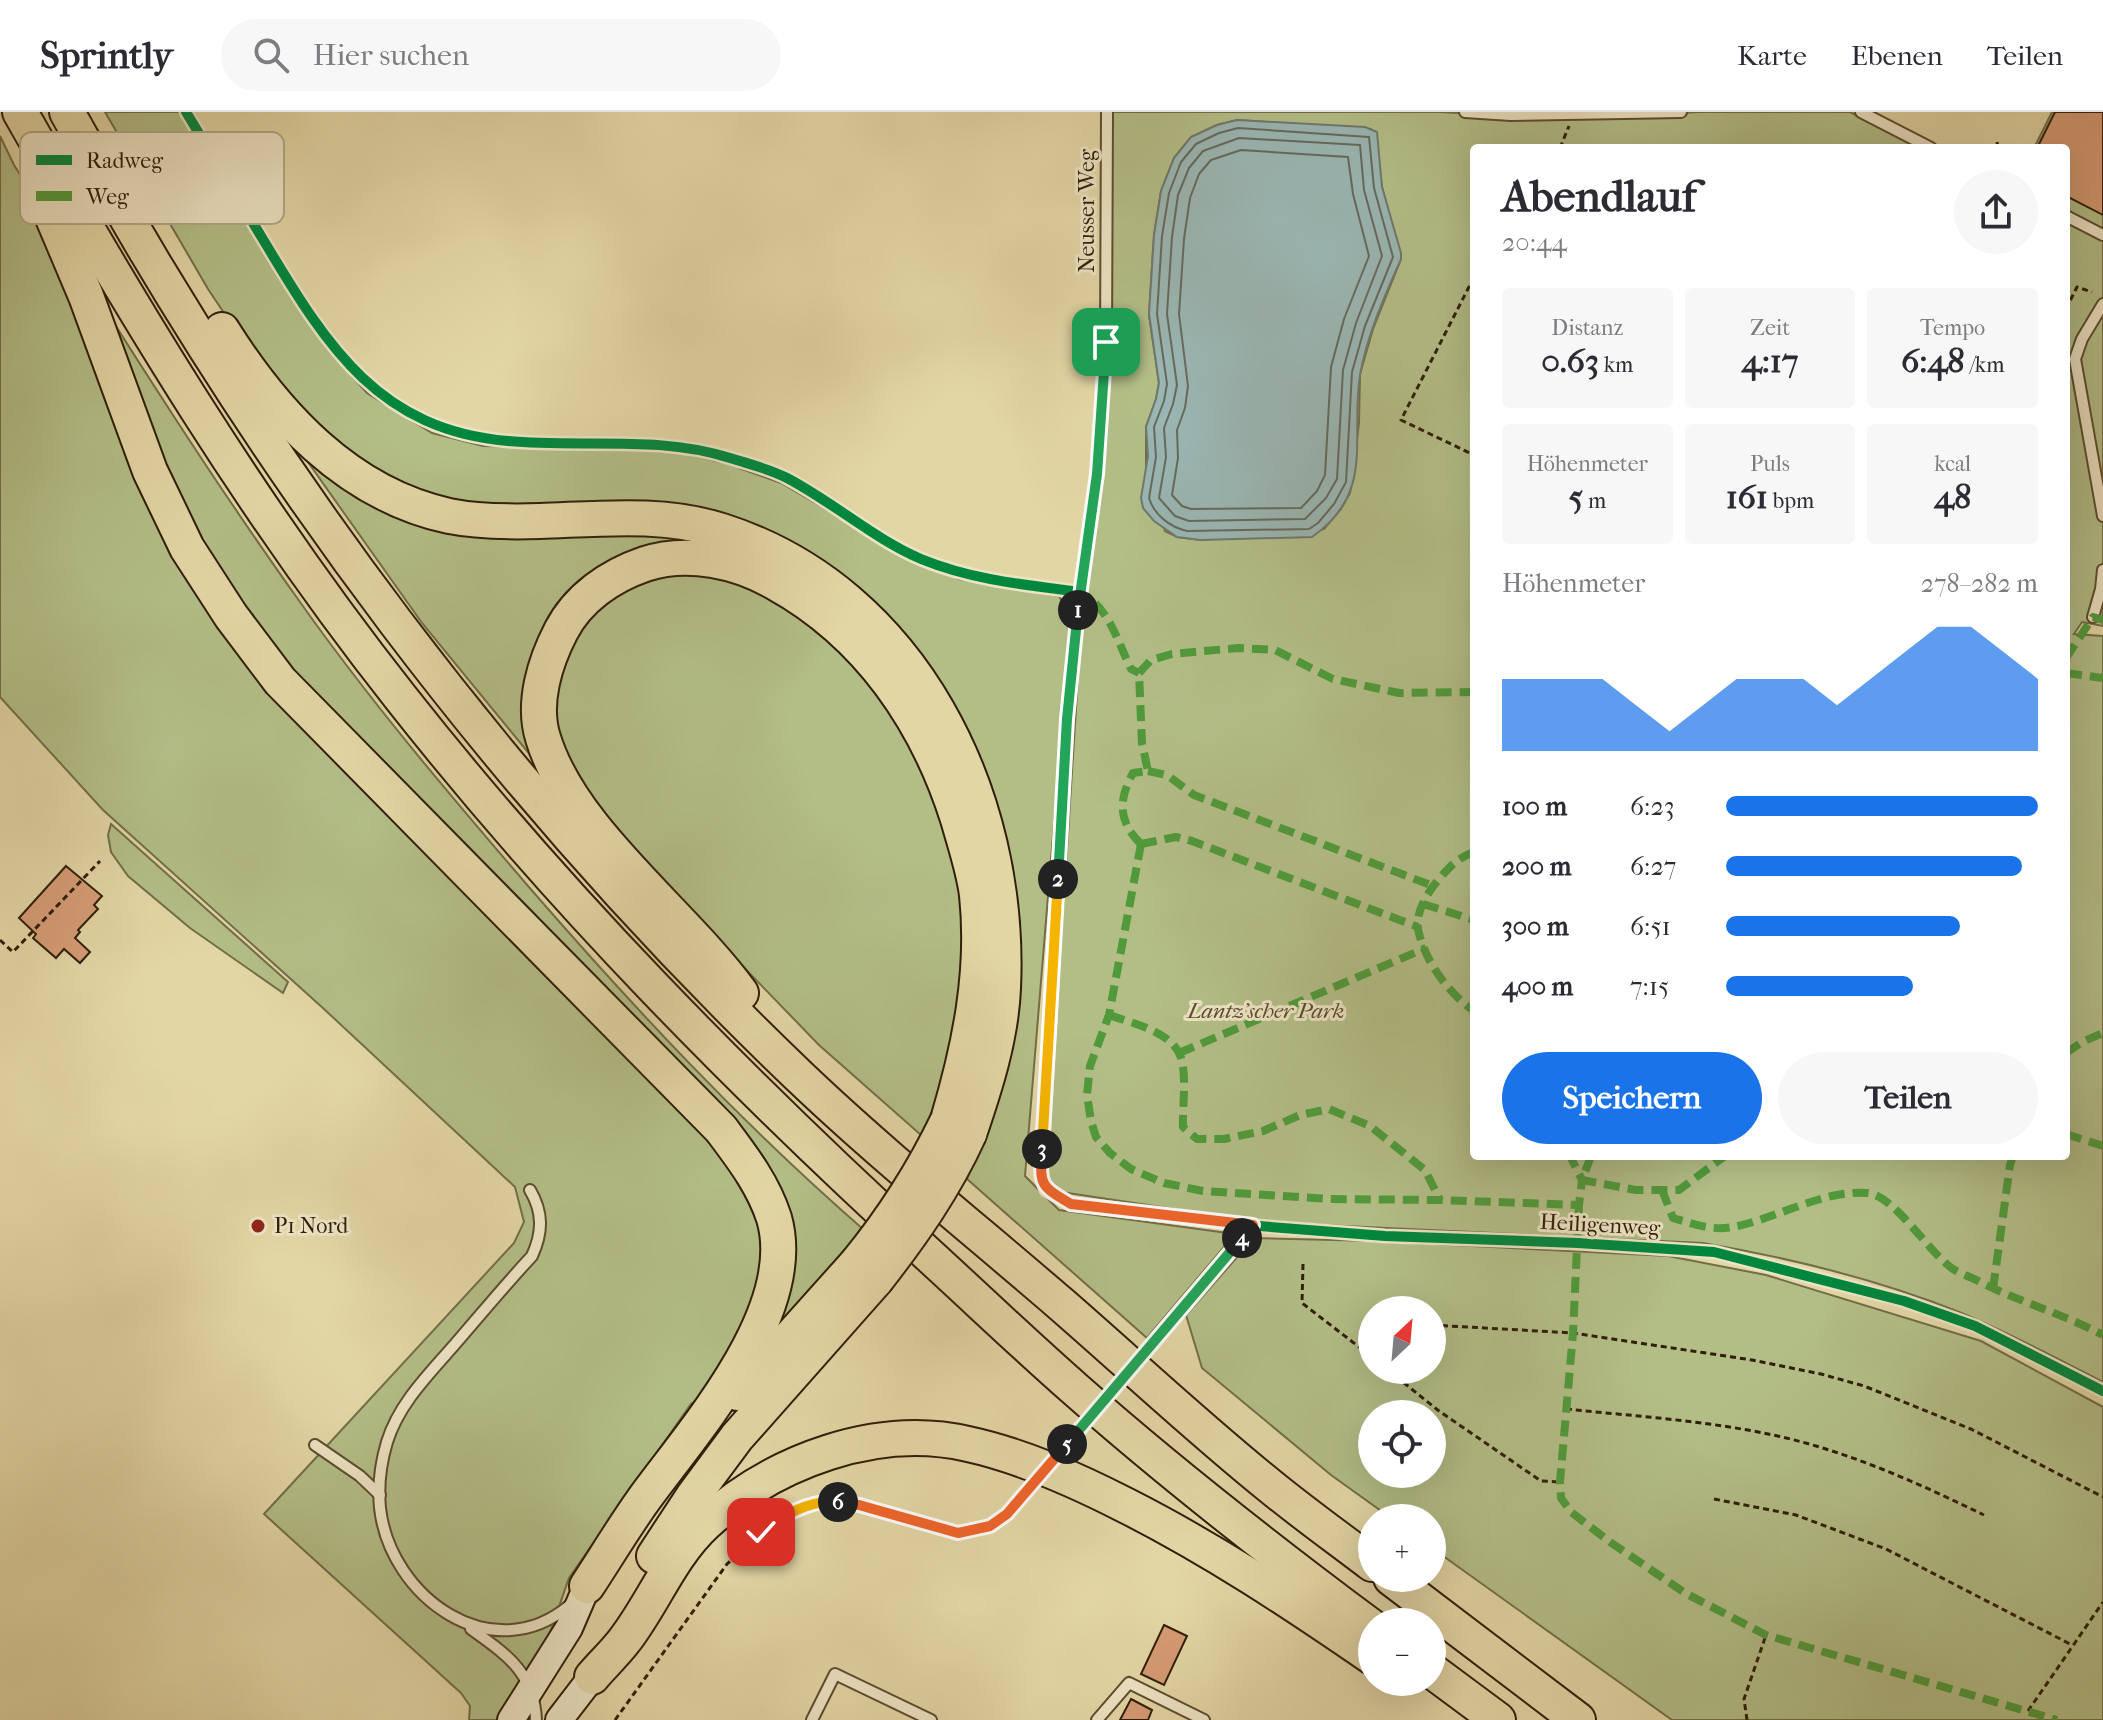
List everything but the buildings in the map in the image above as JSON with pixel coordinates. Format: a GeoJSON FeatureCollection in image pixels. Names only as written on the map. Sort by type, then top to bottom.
{"type":"FeatureCollection","features":[{"type":"Feature","properties":{"kind":"highway"},"geometry":{"type":"LineString","coordinates":[[19,112],[22,132]]}},
{"type":"Feature","properties":{"kind":"highway"},"geometry":{"type":"LineString","coordinates":[[19,112],[31,132]]}},
{"type":"Feature","properties":{"kind":"highway"},"geometry":{"type":"LineString","coordinates":[[67,112],[78,132]]}},
{"type":"Feature","properties":{"kind":"highway"},"geometry":{"type":"LineString","coordinates":[[54,224],[86,296],[150,471],[187,548],[231,616],[280,681],[721,1129],[758,1179],[774,1220],[778,1264],[768,1307],[747,1352],[699,1428],[643,1500],[587,1586]]}},
{"type":"Feature","properties":{"kind":"highway"},"geometry":{"type":"LineString","coordinates":[[84,224],[223,451],[319,589],[468,781],[631,964],[807,1143],[1077,1391],[1275,1555],[1358,1617]]}},
{"type":"Feature","properties":{"kind":"highway"},"geometry":{"type":"LineString","coordinates":[[130,224],[255,425],[429,669],[499,755],[659,935],[798,1075],[1268,1484],[1358,1553]]}},
{"type":"Feature","properties":{"kind":"highway"},"geometry":{"type":"LineString","coordinates":[[150,224],[273,402],[312,443],[348,472],[372,486],[419,507],[449,516],[496,522],[641,518],[680,521],[721,531],[795,563],[838,592],[873,622],[904,660],[940,714],[972,780],[990,836],[999,889],[1003,989],[987,1082],[958,1127]]}},
{"type":"Feature","properties":{"kind":"highway"},"geometry":{"type":"LineString","coordinates":[[699,1428],[923,1218],[954,1167],[964,1065],[976,1007],[977,894],[947,784],[922,732],[869,656],[842,629],[803,598],[764,576],[730,563],[695,558],[659,560],[630,569],[598,586],[566,621],[547,658],[540,698],[541,734],[556,773],[573,800],[622,859],[716,959],[798,1075]]}},
{"type":"Feature","properties":{"kind":"highway"},"geometry":{"type":"LineString","coordinates":[[592,1677],[610,1630],[643,1572],[694,1495],[866,1272]]}},
{"type":"Feature","properties":{"kind":"highway"},"geometry":{"type":"LineString","coordinates":[[592,1677],[625,1641],[661,1580],[704,1524],[737,1498],[777,1471],[861,1443],[913,1439],[966,1443],[1021,1459],[1087,1486],[1170,1528],[1253,1577],[1358,1648]]}},
{"type":"Feature","properties":{"kind":"highway"},"geometry":{"type":"LineString","coordinates":[[1409,1592],[1578,1720]]}},
{"type":"Feature","properties":{"kind":"highway"},"geometry":{"type":"LineString","coordinates":[[1446,1681],[1498,1720]]}},
{"type":"Feature","properties":{"kind":"highway"},"geometry":{"type":"LineString","coordinates":[[1428,1696],[1463,1720]]}},
{"type":"Feature","properties":{"kind":"street"},"geometry":{"type":"LineString","coordinates":[[511,1720],[569,1628],[587,1586]]}},
{"type":"Feature","properties":{"kind":"street"},"geometry":{"type":"LineString","coordinates":[[559,1720],[592,1677]]}},
{"type":"Feature","properties":{"kind":"lane","name":"Neusser Weg"},"geometry":{"type":"LineString","coordinates":[[1071,1204],[1046,1190],[1041,1177],[1067,719],[1080,592],[1097,474],[1106,342],[1107,112]]}},
{"type":"Feature","properties":{"kind":"lane"},"geometry":{"type":"LineString","coordinates":[[1465,112],[1570,115],[1681,112]]}},
{"type":"Feature","properties":{"kind":"lane"},"geometry":{"type":"LineString","coordinates":[[1861,112],[1923,144]]}},
{"type":"Feature","properties":{"kind":"lane"},"geometry":{"type":"LineString","coordinates":[[2070,218],[2103,235]]}},
{"type":"Feature","properties":{"kind":"lane"},"geometry":{"type":"LineString","coordinates":[[2103,304],[2082,339],[2075,359],[2103,516]]}},
{"type":"Feature","properties":{"kind":"lane"},"geometry":{"type":"LineString","coordinates":[[2093,617],[2103,570]]}},
{"type":"Feature","properties":{"kind":"lane"},"geometry":{"type":"LineString","coordinates":[[530,1190],[536,1201],[541,1226],[532,1256],[403,1407],[385,1450],[380,1509],[387,1535],[408,1575],[449,1616],[468,1626],[513,1661],[525,1675],[536,1720]]}},
{"type":"Feature","properties":{"kind":"lane","name":"Heiligenweg"},"geometry":{"type":"LineString","coordinates":[[1071,1204],[1385,1241],[1578,1243],[1714,1252],[1904,1301],[1975,1326],[2103,1391]]}},
{"type":"Feature","properties":{"kind":"lane"},"geometry":{"type":"LineString","coordinates":[[315,1445],[360,1476],[380,1495]]}},
{"type":"Feature","properties":{"kind":"lane"},"geometry":{"type":"LineString","coordinates":[[468,1626],[505,1632],[526,1629],[549,1620],[569,1607],[587,1586]]}},
{"type":"Feature","properties":{"kind":"lane"},"geometry":{"type":"LineString","coordinates":[[812,1720],[835,1674],[931,1720]]}},
{"type":"Feature","properties":{"kind":"lane"},"geometry":{"type":"LineString","coordinates":[[1097,1720],[1129,1683],[1204,1720]]}},
{"type":"Feature","properties":{"kind":"path"},"geometry":{"type":"LineString","coordinates":[[1562,144],[1569,130],[1570,115]]}},
{"type":"Feature","properties":{"kind":"path"},"geometry":{"type":"LineString","coordinates":[[1470,285],[1401,420],[1470,453]]}},
{"type":"Feature","properties":{"kind":"path"},"geometry":{"type":"LineString","coordinates":[[2070,301],[2077,287],[2092,292]]}},
{"type":"Feature","properties":{"kind":"path"},"geometry":{"type":"LineString","coordinates":[[0,940],[13,952],[100,861]]}},
{"type":"Feature","properties":{"kind":"path"},"geometry":{"type":"LineString","coordinates":[[615,1720],[727,1564],[761,1532],[790,1511],[830,1501],[859,1505],[958,1533],[990,1526],[1007,1514],[1253,1225]]}},
{"type":"Feature","properties":{"kind":"path"},"geometry":{"type":"LineString","coordinates":[[1303,1264],[1302,1303],[1358,1346]]}},
{"type":"Feature","properties":{"kind":"path"},"geometry":{"type":"LineString","coordinates":[[1446,1326],[1573,1333],[1752,1360],[1821,1374],[1864,1386],[1971,1429],[2103,1497]]}},
{"type":"Feature","properties":{"kind":"path"},"geometry":{"type":"LineString","coordinates":[[1405,1384],[1439,1411],[1541,1481],[1560,1482]]}},
{"type":"Feature","properties":{"kind":"path"},"geometry":{"type":"LineString","coordinates":[[1566,1409],[1735,1429],[1802,1442],[1926,1487],[1984,1515]]}},
{"type":"Feature","properties":{"kind":"path"},"geometry":{"type":"LineString","coordinates":[[1714,1499],[1796,1515],[1886,1549],[2072,1645]]}},
{"type":"Feature","properties":{"kind":"path"},"geometry":{"type":"LineString","coordinates":[[2028,1711],[2103,1602]]}},
{"type":"Feature","properties":{"kind":"path"},"geometry":{"type":"LineString","coordinates":[[1747,1720],[1744,1699],[1766,1635]]}},
{"type":"Feature","properties":{"kind":"green space"},"geometry":{"type":"Polygon","coordinates":[[[105,112],[180,112],[192,132],[117,132],[105,112]]]}},
{"type":"Feature","properties":{"kind":"green space","name":"Lantz'scher Park"},"geometry":{"type":"Polygon","coordinates":[[[1110,112],[1440,112],[1550,118],[1697,112],[1850,112],[1915,144],[1470,144],[1470,1160],[2070,1160],[2070,144],[2036,144],[2052,112],[2103,112],[2103,626],[2082,622],[2074,634],[2103,636],[2103,1382],[1995,1328],[1928,1300],[1833,1271],[1736,1249],[1703,1243],[1261,1222],[1061,1192],[1048,1187],[1046,1176],[1082,616],[1099,474],[1110,112]],[[1237,120],[1191,137],[1174,158],[1161,191],[1154,235],[1149,315],[1159,383],[1146,427],[1146,473],[1165,531],[1177,537],[1201,540],[1324,529],[1341,509],[1350,493],[1359,423],[1360,374],[1373,329],[1401,259],[1371,129],[1237,120]]]}},
{"type":"Feature","properties":{"kind":"green space"},"geometry":{"type":"Polygon","coordinates":[[[0,136],[20,174],[20,224],[51,224],[263,549],[382,711],[528,886],[648,1020],[775,1149],[864,1230],[765,1351],[691,1404],[569,1578],[545,1647],[497,1720],[469,1720],[470,1706],[461,1693],[264,1514],[514,1243],[524,1222],[515,1187],[103,810],[0,697],[0,136]]]}},
{"type":"Feature","properties":{"kind":"green space"},"geometry":{"type":"Polygon","coordinates":[[[170,224],[248,224],[296,304],[327,348],[367,393],[432,433],[483,446],[670,450],[725,463],[781,483],[917,562],[959,579],[1059,596],[1071,617],[1025,1176],[1059,1210],[1235,1234],[1147,1338],[967,1179],[995,1100],[1005,846],[806,555],[538,511],[428,501],[345,457],[266,376],[208,289],[170,224]]]}},
{"type":"Feature","properties":{"kind":"green space"},"geometry":{"type":"Polygon","coordinates":[[[293,441],[350,488],[669,531],[710,547],[569,597],[536,762],[422,623],[293,441]]]}},
{"type":"Feature","properties":{"kind":"green space"},"geometry":{"type":"Polygon","coordinates":[[[704,571],[774,594],[868,674],[922,757],[965,898],[964,1015],[937,1105],[922,1136],[819,1045],[668,889],[595,808],[559,745],[554,689],[562,658],[594,608],[646,576],[704,571]]]}},
{"type":"Feature","properties":{"kind":"green space"},"geometry":{"type":"Polygon","coordinates":[[[111,824],[288,982],[283,993],[190,928],[128,876],[111,852],[108,835],[111,824]]]}},
{"type":"Feature","properties":{"kind":"green space"},"geometry":{"type":"Polygon","coordinates":[[[1254,1238],[1668,1256],[1766,1275],[1981,1341],[2103,1407],[2103,1720],[1672,1720],[1446,1558],[1446,1504],[1371,1504],[1331,1475],[1202,1368],[1186,1315],[1254,1238]]]}},
{"type":"Feature","properties":{"kind":"water"},"geometry":{"type":"Polygon","coordinates":[[[1237,120],[1365,127],[1377,132],[1382,187],[1401,253],[1363,360],[1353,483],[1345,502],[1332,520],[1312,537],[1201,540],[1177,537],[1154,521],[1143,508],[1141,498],[1148,456],[1146,427],[1159,383],[1149,314],[1154,235],[1161,191],[1174,158],[1191,137],[1237,120]]]}},
{"type":"Feature","properties":{"kind":"marked path"},"geometry":{"type":"LineString","coordinates":[[1075,591],[1095,603],[1103,613],[1131,669],[1139,673]]}},
{"type":"Feature","properties":{"kind":"marked path"},"geometry":{"type":"LineString","coordinates":[[2070,652],[2093,617],[2103,620]]}},
{"type":"Feature","properties":{"kind":"marked path"},"geometry":{"type":"LineString","coordinates":[[1141,844],[1124,819],[1123,802],[1133,773],[1148,771],[1142,743],[1139,673],[1151,660],[1172,654],[1238,648],[1275,650],[1333,679],[1399,693],[1470,692]]}},
{"type":"Feature","properties":{"kind":"marked path"},"geometry":{"type":"LineString","coordinates":[[2070,674],[2103,678]]}},
{"type":"Feature","properties":{"kind":"marked path"},"geometry":{"type":"LineString","coordinates":[[1148,771],[1167,775],[1194,795],[1433,886]]}},
{"type":"Feature","properties":{"kind":"marked path"},"geometry":{"type":"LineString","coordinates":[[1141,844],[1176,837],[1192,841],[1418,927]]}},
{"type":"Feature","properties":{"kind":"marked path"},"geometry":{"type":"LineString","coordinates":[[1141,844],[1109,1015],[1090,1066],[1087,1095],[1096,1137],[1131,1169],[1164,1183],[1203,1191],[1329,1199],[1579,1205],[1582,1180],[1572,1160]]}},
{"type":"Feature","properties":{"kind":"marked path"},"geometry":{"type":"LineString","coordinates":[[1470,854],[1455,862],[1436,883],[1424,902],[1418,922],[1421,941],[1438,975],[1470,1008]]}},
{"type":"Feature","properties":{"kind":"marked path"},"geometry":{"type":"LineString","coordinates":[[1423,904],[1470,919]]}},
{"type":"Feature","properties":{"kind":"marked path"},"geometry":{"type":"LineString","coordinates":[[1179,1053],[1426,948]]}},
{"type":"Feature","properties":{"kind":"marked path"},"geometry":{"type":"LineString","coordinates":[[1109,1015],[1148,1028],[1166,1038],[1179,1053],[1183,1069],[1183,1127],[1197,1139],[1224,1139],[1263,1131],[1300,1115],[1329,1109],[1370,1126],[1425,1170],[1440,1200]]}},
{"type":"Feature","properties":{"kind":"marked path"},"geometry":{"type":"LineString","coordinates":[[2070,1050],[2103,1033]]}},
{"type":"Feature","properties":{"kind":"marked path"},"geometry":{"type":"LineString","coordinates":[[2070,1135],[2103,1146]]}},
{"type":"Feature","properties":{"kind":"marked path"},"geometry":{"type":"LineString","coordinates":[[1590,1160],[1582,1180],[1636,1190],[1679,1190],[1720,1160]]}},
{"type":"Feature","properties":{"kind":"marked path"},"geometry":{"type":"LineString","coordinates":[[1993,1289],[2012,1160]]}},
{"type":"Feature","properties":{"kind":"marked path"},"geometry":{"type":"LineString","coordinates":[[1662,1190],[1673,1218],[1718,1228],[1749,1223],[1834,1196],[1851,1193],[1878,1196],[1900,1214],[1953,1269],[2103,1335]]}},
{"type":"Feature","properties":{"kind":"marked path"},"geometry":{"type":"LineString","coordinates":[[1579,1205],[1573,1333],[1560,1482],[1561,1498],[1571,1512],[1685,1593],[1766,1635],[2057,1720]]}},
{"type":"Feature","properties":{"kind":"cycle path"},"geometry":{"type":"LineString","coordinates":[[186,112],[198,132]]}},
{"type":"Feature","properties":{"kind":"cycle path"},"geometry":{"type":"LineString","coordinates":[[254,224],[312,318],[336,350],[362,378],[392,401],[425,420],[463,434],[508,441],[648,444],[730,458],[787,478],[921,559],[979,577],[1080,592],[1067,719],[1041,1177],[1046,1190],[1071,1204],[1233,1224],[1385,1236],[1714,1252],[1904,1301],[1975,1326],[2103,1391]]}},
{"type":"Feature","properties":{"kind":"place","name":"P1 Nord"},"geometry":{"type":"Point","coordinates":[258,1226]}},
{"type":"Feature","properties":{"kind":"route"},"geometry":{"type":"LineString","coordinates":[[761,1532],[790,1511],[830,1501],[859,1505],[958,1533],[990,1526],[1007,1514],[1253,1225],[1071,1204],[1046,1190],[1041,1177],[1067,719],[1080,592],[1097,474],[1106,342]]}}]}
